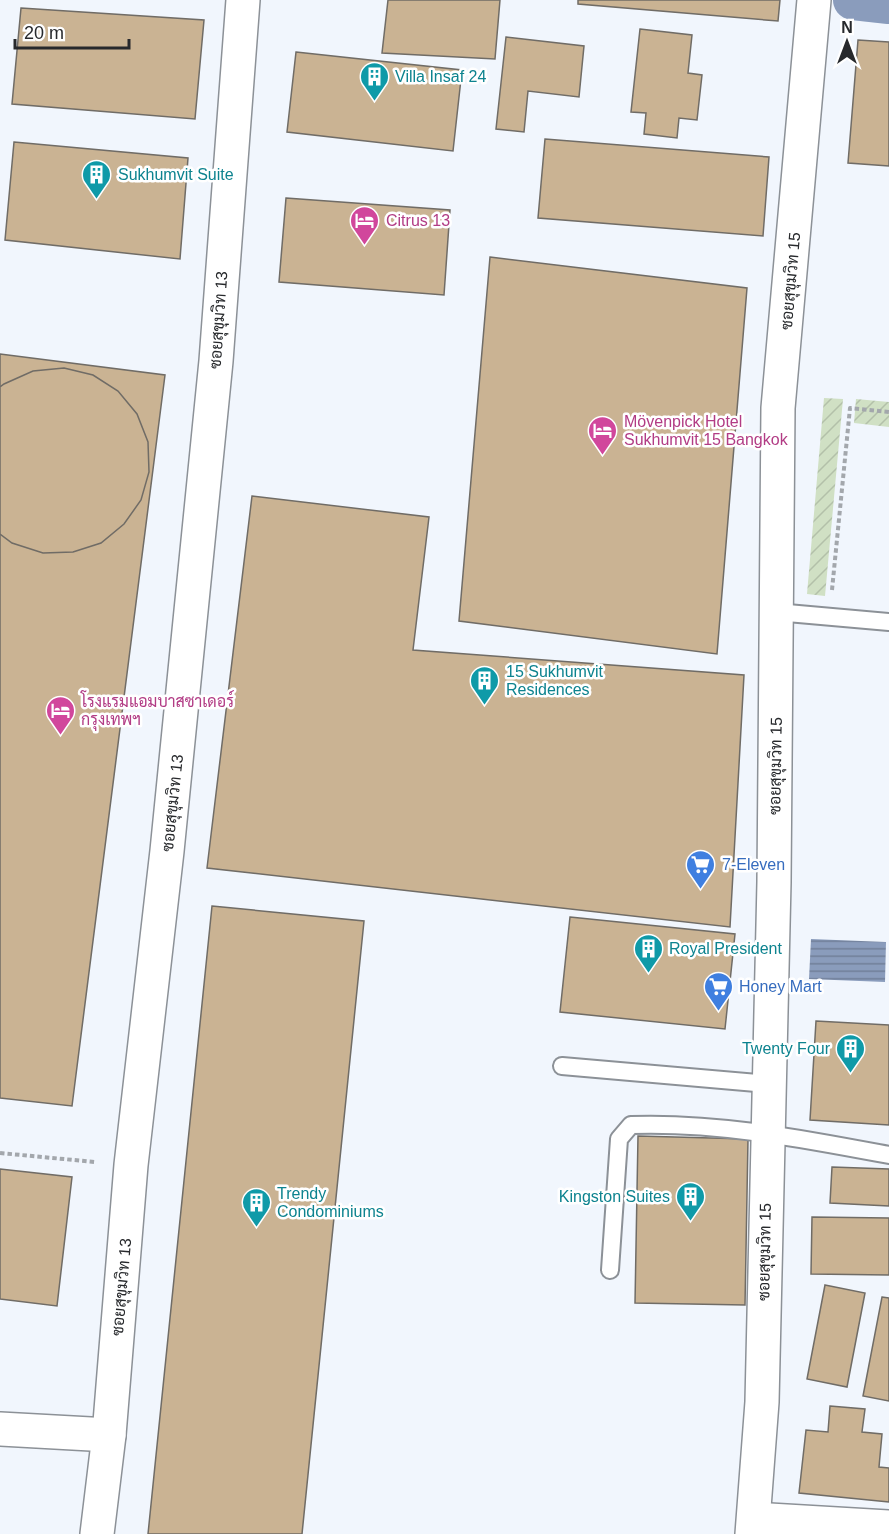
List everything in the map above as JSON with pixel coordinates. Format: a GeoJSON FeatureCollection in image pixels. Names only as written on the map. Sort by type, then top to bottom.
{"type":"FeatureCollection","features":[{"type":"Feature","properties":{"kind":"street","name":"ซอยสุขุมวิท 13"},"geometry":{"type":"LineString","coordinates":[[97,1534],[109,1435],[131,1165],[167,852],[213,384],[243,0]]}},
{"type":"Feature","properties":{"kind":"street","name":"ซอยสุขุมวิท 15"},"geometry":{"type":"LineString","coordinates":[[754,1526],[762,1402],[774,882],[791,613],[778,408],[814,0]]}},
{"type":"Feature","properties":{"kind":"street"},"geometry":{"type":"LineString","coordinates":[[0,1429],[109,1435]]}},
{"type":"Feature","properties":{"kind":"street"},"geometry":{"type":"LineString","coordinates":[[754,1526],[856,1529],[889,1527]]}},
{"type":"Feature","properties":{"kind":"lane"},"geometry":{"type":"LineString","coordinates":[[791,613],[889,622]]}},
{"type":"Feature","properties":{"kind":"lane"},"geometry":{"type":"LineString","coordinates":[[562,1066],[768,1084]]}},
{"type":"Feature","properties":{"kind":"lane"},"geometry":{"type":"LineString","coordinates":[[610,1270],[619,1139],[631,1125],[651,1124],[767,1132],[889,1155]]}},
{"type":"Feature","properties":{"kind":"path"},"geometry":{"type":"LineString","coordinates":[[791,613],[807,599],[830,602],[850,408],[889,412]]}},
{"type":"Feature","properties":{"kind":"path"},"geometry":{"type":"LineString","coordinates":[[0,1153],[131,1165]]}},
{"type":"Feature","properties":{"kind":"shaded area"},"geometry":{"type":"Polygon","coordinates":[[[852,0],[889,0],[889,24],[851,20],[852,0]]]}},
{"type":"Feature","properties":{"kind":"green space"},"geometry":{"type":"Polygon","coordinates":[[[824,398],[843,399],[825,596],[807,594],[824,398]]]}},
{"type":"Feature","properties":{"kind":"green space"},"geometry":{"type":"Polygon","coordinates":[[[856,399],[889,402],[889,427],[854,423],[856,399]]]}},
{"type":"Feature","properties":{"kind":"water"},"geometry":{"type":"Polygon","coordinates":[[[811,939],[886,942],[885,982],[809,979],[811,939]]]}},
{"type":"Feature","properties":{"kind":"building"},"geometry":{"type":"Polygon","coordinates":[[[388,0],[500,0],[495,59],[382,53],[388,0]]]}},
{"type":"Feature","properties":{"kind":"building"},"geometry":{"type":"Polygon","coordinates":[[[578,0],[780,0],[778,21],[578,4],[578,0]]]}},
{"type":"Feature","properties":{"kind":"building"},"geometry":{"type":"Polygon","coordinates":[[[21,8],[204,20],[195,119],[12,104],[21,8]]]}},
{"type":"Feature","properties":{"kind":"building"},"geometry":{"type":"Polygon","coordinates":[[[640,29],[692,35],[688,73],[702,75],[697,120],[679,118],[677,138],[644,134],[646,113],[631,112],[640,29]]]}},
{"type":"Feature","properties":{"kind":"building"},"geometry":{"type":"Polygon","coordinates":[[[506,37],[584,46],[579,97],[528,91],[524,132],[496,129],[506,37]]]}},
{"type":"Feature","properties":{"kind":"building"},"geometry":{"type":"Polygon","coordinates":[[[858,40],[889,42],[889,166],[848,163],[858,40]]]}},
{"type":"Feature","properties":{"kind":"building","name":"Villa Insaf 24"},"geometry":{"type":"Polygon","coordinates":[[[296,52],[462,70],[453,151],[287,132],[296,52]]]}},
{"type":"Feature","properties":{"kind":"building"},"geometry":{"type":"Polygon","coordinates":[[[545,139],[769,157],[763,236],[538,218],[545,139]]]}},
{"type":"Feature","properties":{"kind":"building","name":"Sukhumvit Suite"},"geometry":{"type":"Polygon","coordinates":[[[14,142],[188,158],[180,259],[5,240],[14,142]]]}},
{"type":"Feature","properties":{"kind":"building","name":"Citrus 13"},"geometry":{"type":"Polygon","coordinates":[[[286,198],[450,210],[444,295],[279,282],[286,198]]]}},
{"type":"Feature","properties":{"kind":"building","name":"Mövenpick Hotel Sukhumvit 15 Bangkok"},"geometry":{"type":"Polygon","coordinates":[[[490,257],[747,288],[717,654],[459,621],[490,257]]]}},
{"type":"Feature","properties":{"kind":"building","name":"โรงแรมแอมบาสซาเดอร์ กรุงเทพฯ"},"geometry":{"type":"Polygon","coordinates":[[[0,354],[165,375],[72,1106],[0,1098],[0,354]]]}},
{"type":"Feature","properties":{"kind":"building"},"geometry":{"type":"Polygon","coordinates":[[[64,368],[93,375],[118,391],[137,414],[148,442],[149,472],[141,500],[124,524],[101,543],[73,552],[43,553],[12,543],[0,534],[0,387],[33,371],[64,368]]]}},
{"type":"Feature","properties":{"kind":"building","name":"15 Sukhumvit Residences"},"geometry":{"type":"Polygon","coordinates":[[[252,496],[429,517],[413,650],[744,675],[730,927],[207,868],[252,496]]]}},
{"type":"Feature","properties":{"kind":"building","name":"Trendy Condominiums"},"geometry":{"type":"Polygon","coordinates":[[[212,906],[364,921],[302,1534],[148,1534],[212,906]]]}},
{"type":"Feature","properties":{"kind":"building","name":"Royal President"},"geometry":{"type":"Polygon","coordinates":[[[570,917],[735,934],[725,1029],[560,1012],[570,917]]]}},
{"type":"Feature","properties":{"kind":"building","name":"Twenty Four"},"geometry":{"type":"Polygon","coordinates":[[[816,1021],[889,1025],[889,1125],[810,1120],[816,1021]]]}},
{"type":"Feature","properties":{"kind":"building","name":"Kingston Suites"},"geometry":{"type":"Polygon","coordinates":[[[638,1136],[748,1139],[745,1305],[635,1303],[638,1136]]]}},
{"type":"Feature","properties":{"kind":"building"},"geometry":{"type":"Polygon","coordinates":[[[832,1167],[889,1169],[889,1206],[830,1203],[832,1167]]]}},
{"type":"Feature","properties":{"kind":"building"},"geometry":{"type":"Polygon","coordinates":[[[0,1169],[72,1177],[57,1306],[0,1299],[0,1169]]]}},
{"type":"Feature","properties":{"kind":"building"},"geometry":{"type":"Polygon","coordinates":[[[812,1217],[889,1218],[889,1275],[811,1274],[812,1217]]]}},
{"type":"Feature","properties":{"kind":"building"},"geometry":{"type":"Polygon","coordinates":[[[825,1285],[865,1293],[847,1387],[807,1379],[825,1285]]]}},
{"type":"Feature","properties":{"kind":"building"},"geometry":{"type":"Polygon","coordinates":[[[882,1297],[889,1298],[889,1401],[863,1396],[882,1297]]]}},
{"type":"Feature","properties":{"kind":"building"},"geometry":{"type":"Polygon","coordinates":[[[830,1406],[865,1409],[862,1432],[882,1434],[879,1467],[889,1468],[889,1502],[799,1493],[806,1430],[828,1432],[830,1406]]]}},
{"type":"Feature","properties":{"kind":"waterway"},"geometry":{"type":"LineString","coordinates":[[853,0],[889,4]]}},
{"type":"Feature","properties":{"kind":"place","name":"Villa Insaf 24"},"geometry":{"type":"Point","coordinates":[374,102]}},
{"type":"Feature","properties":{"kind":"place","name":"Sukhumvit Suite"},"geometry":{"type":"Point","coordinates":[97,200]}},
{"type":"Feature","properties":{"kind":"place","name":"Citrus 13"},"geometry":{"type":"Point","coordinates":[365,246]}},
{"type":"Feature","properties":{"kind":"place","name":"Mövenpick Hotel Sukhumvit 15 Bangkok"},"geometry":{"type":"Point","coordinates":[603,456]}},
{"type":"Feature","properties":{"kind":"place","name":"15 Sukhumvit Residences"},"geometry":{"type":"Point","coordinates":[485,706]}},
{"type":"Feature","properties":{"kind":"place","name":"โรงแรมแอมบาสซาเดอร์ กรุงเทพฯ"},"geometry":{"type":"Point","coordinates":[60,736]}},
{"type":"Feature","properties":{"kind":"place","name":"7-Eleven"},"geometry":{"type":"Point","coordinates":[701,890]}},
{"type":"Feature","properties":{"kind":"place","name":"Royal President"},"geometry":{"type":"Point","coordinates":[648,974]}},
{"type":"Feature","properties":{"kind":"place","name":"Honey Mart"},"geometry":{"type":"Point","coordinates":[718,1012]}},
{"type":"Feature","properties":{"kind":"place","name":"Twenty Four"},"geometry":{"type":"Point","coordinates":[851,1074]}},
{"type":"Feature","properties":{"kind":"place","name":"Kingston Suites"},"geometry":{"type":"Point","coordinates":[691,1222]}},
{"type":"Feature","properties":{"kind":"place","name":"Trendy Condominiums"},"geometry":{"type":"Point","coordinates":[256,1228]}}]}
